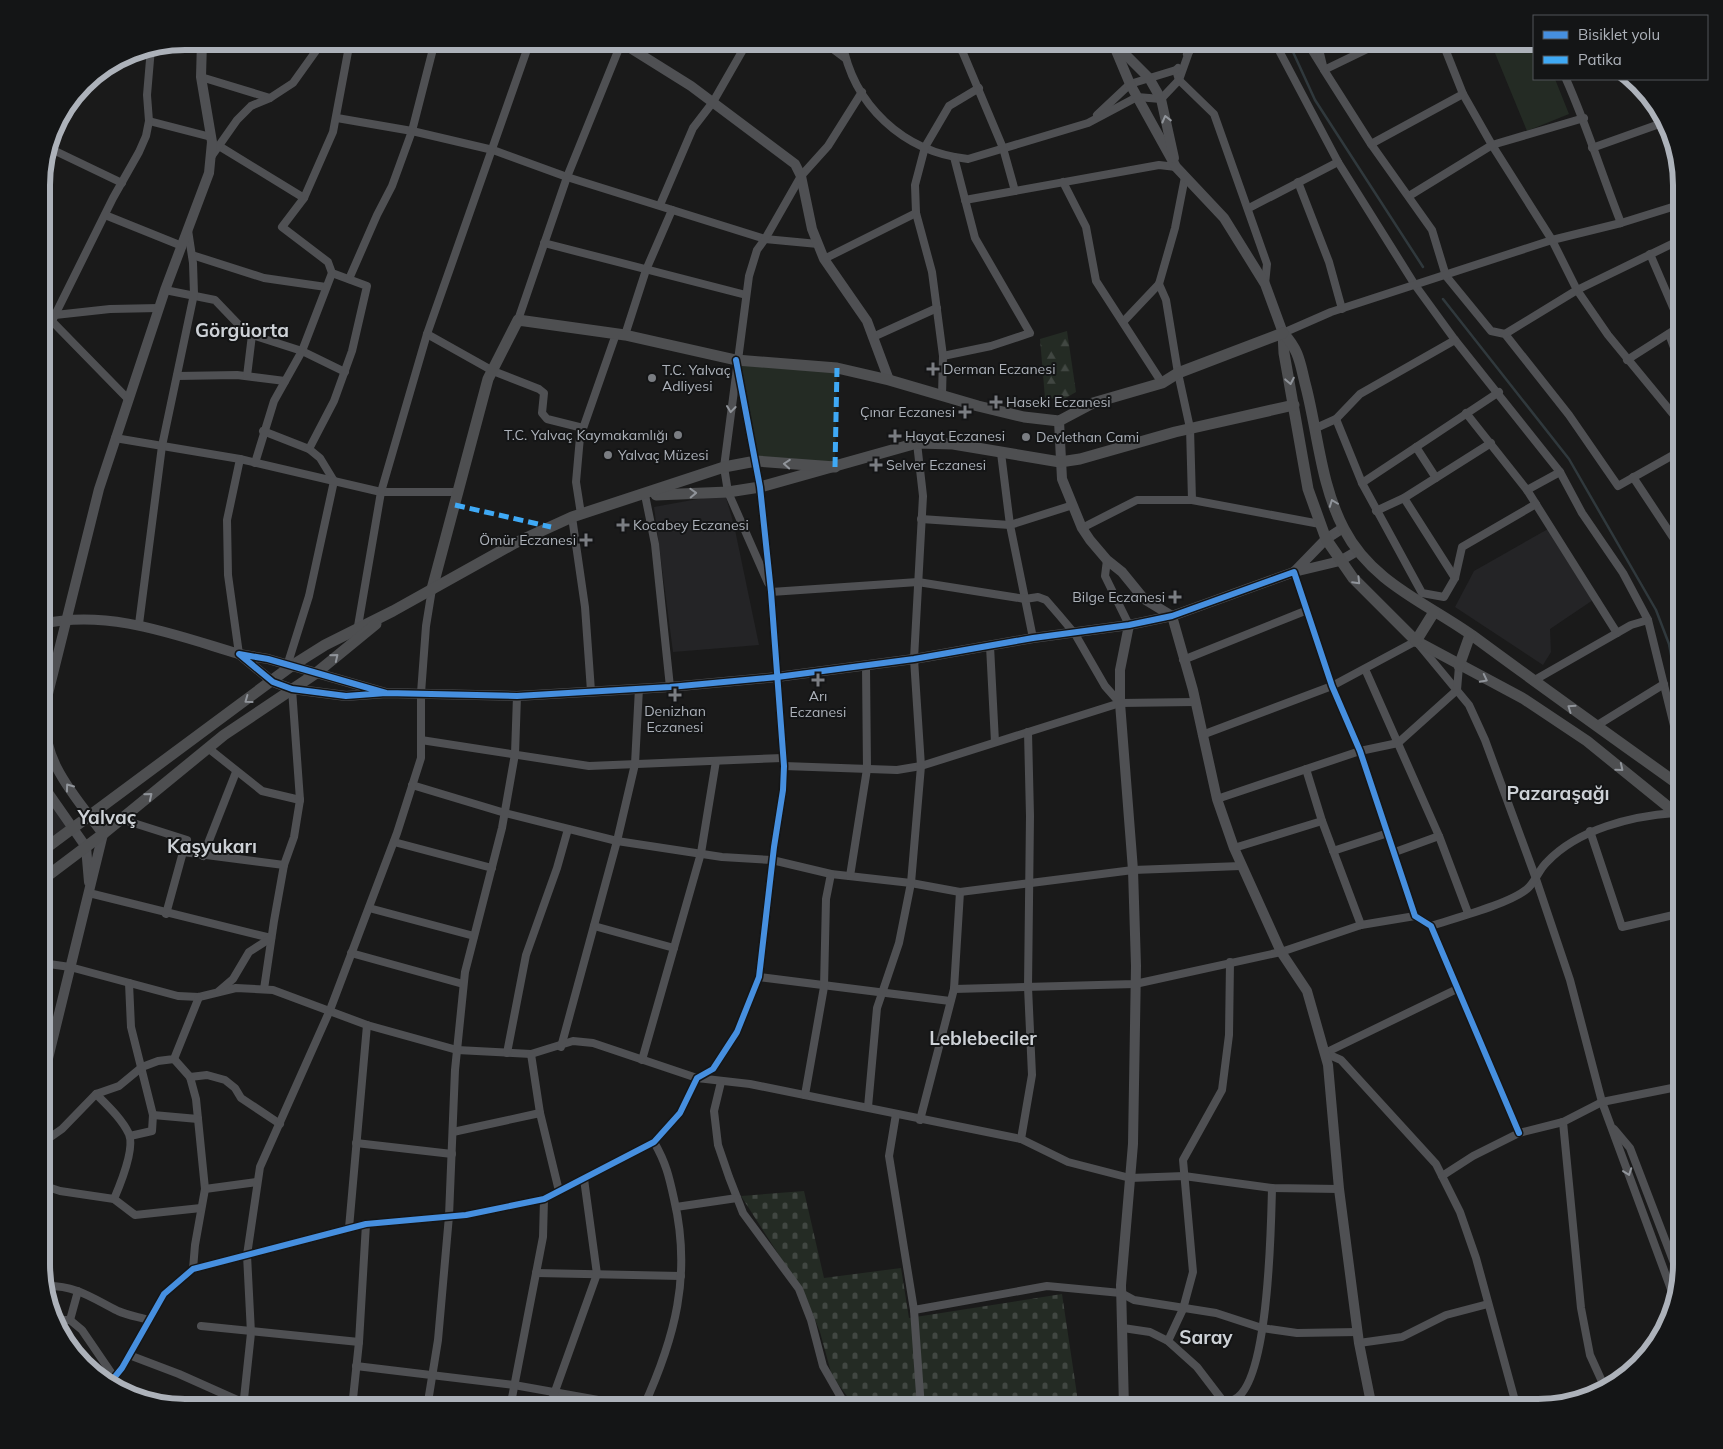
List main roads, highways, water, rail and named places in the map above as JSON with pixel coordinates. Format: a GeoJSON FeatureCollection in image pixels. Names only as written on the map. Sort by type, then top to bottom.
{"type":"FeatureCollection","features":[{"type":"Feature","properties":{"kind":"main road"},"geometry":{"type":"LineString","coordinates":[[432,589],[488,379],[518,320],[620,334],[736,360],[837,368],[889,380],[1024,417],[1059,421],[1094,403],[1162,383],[1178,373],[1283,333]]}},
{"type":"Feature","properties":{"kind":"main road"},"geometry":{"type":"LineString","coordinates":[[1283,333],[1284,353],[1308,489],[1326,539],[1353,578],[1416,641],[1459,666],[1524,699],[1587,740],[1673,807]]}},
{"type":"Feature","properties":{"kind":"main road"},"geometry":{"type":"LineString","coordinates":[[1283,333],[1295,346],[1316,428],[1327,488],[1343,528],[1363,560],[1400,591],[1470,634],[1673,781]]}},
{"type":"Feature","properties":{"kind":"main road"},"geometry":{"type":"LineString","coordinates":[[644,495],[728,492],[760,487],[917,443],[953,444],[1060,462],[1080,459],[1190,428],[1294,405]]}},
{"type":"Feature","properties":{"kind":"main road"},"geometry":{"type":"LineString","coordinates":[[50,845],[273,682],[288,666],[516,543],[576,516],[724,467],[756,461],[836,467]]}},
{"type":"Feature","properties":{"kind":"main road"},"geometry":{"type":"LineString","coordinates":[[50,874],[103,834],[208,748],[315,674],[393,611]]}},
{"type":"Feature","properties":{"kind":"main road"},"geometry":{"type":"LineString","coordinates":[[1416,641],[1434,612]]}},
{"type":"Feature","properties":{"kind":"main road"},"geometry":{"type":"LineString","coordinates":[[1459,666],[1470,634]]}},
{"type":"Feature","properties":{"kind":"waterway"},"geometry":{"type":"LineString","coordinates":[[1292,50],[1315,100],[1423,267]]}},
{"type":"Feature","properties":{"kind":"waterway"},"geometry":{"type":"LineString","coordinates":[[1443,299],[1569,459],[1656,610],[1669,644],[1673,665]]}},
{"type":"Feature","properties":{"kind":"place","name":"Derman Eczanesi"},"geometry":{"type":"Point","coordinates":[933,369]}},
{"type":"Feature","properties":{"kind":"place","name":"T.C. Yalvaç Adliyesi"},"geometry":{"type":"Point","coordinates":[652,378]}},
{"type":"Feature","properties":{"kind":"place","name":"Haseki Eczanesi"},"geometry":{"type":"Point","coordinates":[996,402]}},
{"type":"Feature","properties":{"kind":"place","name":"Çınar Eczanesi"},"geometry":{"type":"Point","coordinates":[965,412]}},
{"type":"Feature","properties":{"kind":"place","name":"T.C. Yalvaç Kaymakamlığı"},"geometry":{"type":"Point","coordinates":[678,435]}},
{"type":"Feature","properties":{"kind":"place","name":"Hayat Eczanesi"},"geometry":{"type":"Point","coordinates":[895,436]}},
{"type":"Feature","properties":{"kind":"place","name":"Devlethan Cami"},"geometry":{"type":"Point","coordinates":[1026,437]}},
{"type":"Feature","properties":{"kind":"place","name":"Yalvaç Müzesi"},"geometry":{"type":"Point","coordinates":[608,455]}},
{"type":"Feature","properties":{"kind":"place","name":"Selver Eczanesi"},"geometry":{"type":"Point","coordinates":[876,465]}},
{"type":"Feature","properties":{"kind":"place","name":"Kocabey Eczanesi"},"geometry":{"type":"Point","coordinates":[623,525]}},
{"type":"Feature","properties":{"kind":"place","name":"Ömür Eczanesi"},"geometry":{"type":"Point","coordinates":[586,540]}},
{"type":"Feature","properties":{"kind":"place","name":"Bilge Eczanesi"},"geometry":{"type":"Point","coordinates":[1175,597]}},
{"type":"Feature","properties":{"kind":"place","name":"Arı Eczanesi"},"geometry":{"type":"Point","coordinates":[818,680]}},
{"type":"Feature","properties":{"kind":"place","name":"Denizhan Eczanesi"},"geometry":{"type":"Point","coordinates":[675,695]}},
{"type":"Feature","properties":{"kind":"district","name":"Görgüorta"},"geometry":{"type":"Point","coordinates":[242,330]}},
{"type":"Feature","properties":{"kind":"district","name":"Pazaraşağı"},"geometry":{"type":"Point","coordinates":[1558,793]}},
{"type":"Feature","properties":{"kind":"district","name":"Yalvaç"},"geometry":{"type":"Point","coordinates":[107,817]}},
{"type":"Feature","properties":{"kind":"district","name":"Kaşyukarı"},"geometry":{"type":"Point","coordinates":[212,846]}},
{"type":"Feature","properties":{"kind":"district","name":"Leblebeciler"},"geometry":{"type":"Point","coordinates":[983,1038]}},
{"type":"Feature","properties":{"kind":"district","name":"Saray"},"geometry":{"type":"Point","coordinates":[1206,1337]}}]}
